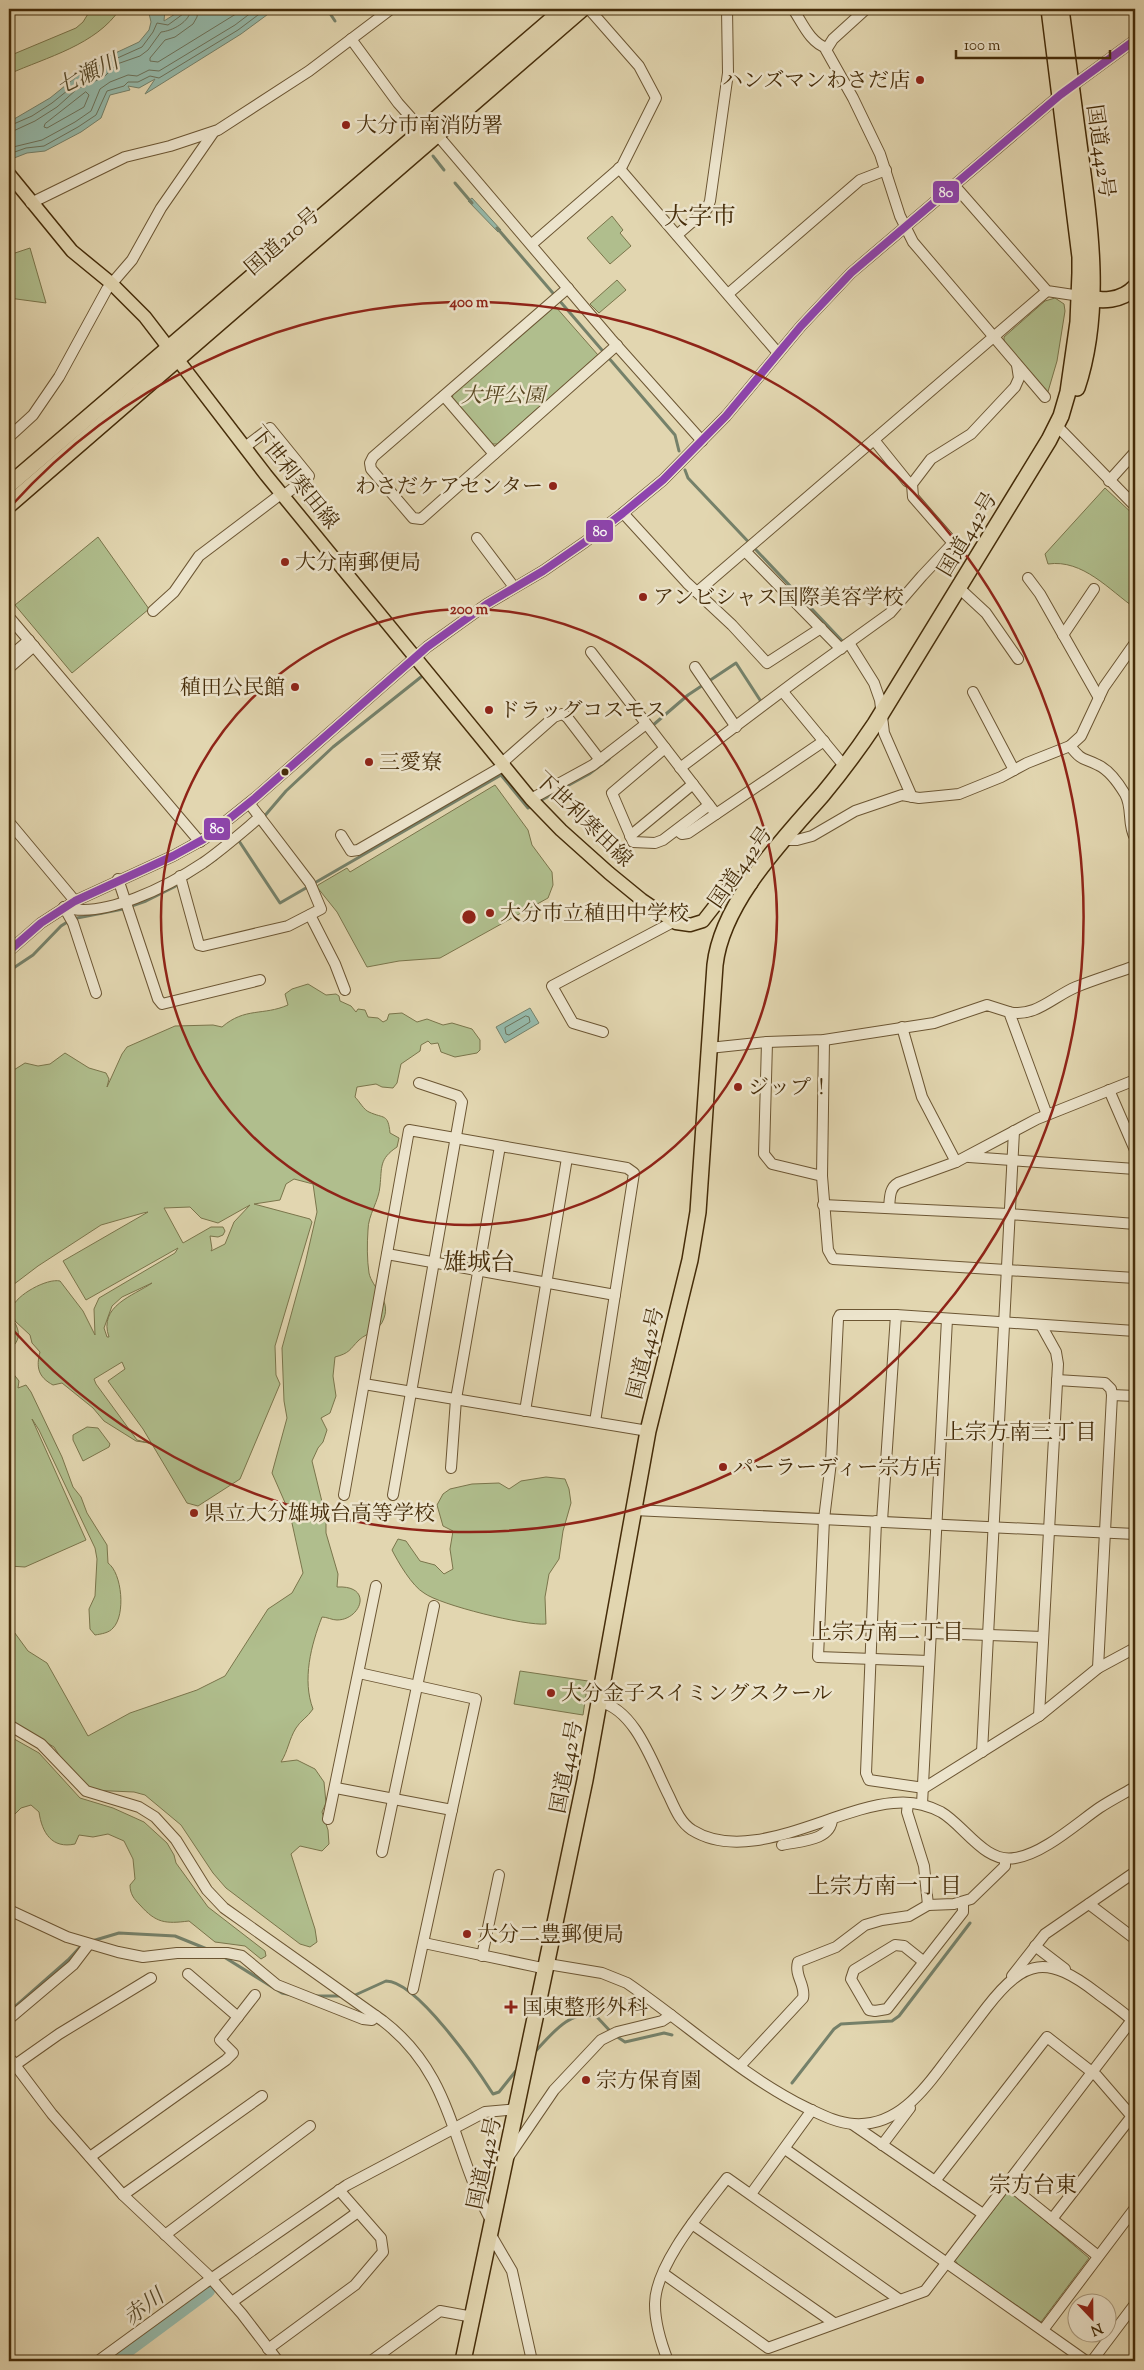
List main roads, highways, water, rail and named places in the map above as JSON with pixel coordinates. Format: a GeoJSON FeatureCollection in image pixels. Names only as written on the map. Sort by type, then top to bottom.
{"type":"FeatureCollection","features":[{"type":"Feature","properties":{"kind":"highway","name":"国道210号"},"geometry":{"type":"LineString","coordinates":[[9,505],[174,352],[429,130],[564,9]]}},
{"type":"Feature","properties":{"kind":"highway","name":"国道210号"},"geometry":{"type":"LineString","coordinates":[[429,130],[582,9]]}},
{"type":"Feature","properties":{"kind":"highway","name":"国道442号"},"geometry":{"type":"LineString","coordinates":[[1049,9],[1066,90]]}},
{"type":"Feature","properties":{"kind":"highway","name":"国道442号"},"geometry":{"type":"LineString","coordinates":[[463,2361],[547,1966],[600,1702],[648,1431],[694,1237],[718,948],[731,913],[751,884],[784,840],[845,767],[882,714],[1054,434],[1068,392],[1086,298],[1080,257],[1061,9]]}},
{"type":"Feature","properties":{"kind":"highway"},"geometry":{"type":"LineString","coordinates":[[1086,298],[1119,298],[1125,296],[1135,287]]}},
{"type":"Feature","properties":{"kind":"highway","name":"国道210号"},"geometry":{"type":"LineString","coordinates":[[9,485],[174,352]]}},
{"type":"Feature","properties":{"kind":"main road","name":"下世利寒田線"},"geometry":{"type":"LineString","coordinates":[[9,174],[72,251],[111,283],[140,312],[174,352],[282,495],[416,656],[531,799],[561,830],[609,873],[673,922],[690,925],[700,922],[710,914],[735,880],[741,878],[751,884]]}},
{"type":"Feature","properties":{"kind":"water","name":"七瀬川"},"geometry":{"type":"Polygon","coordinates":[[[148,9],[165,9],[164,21],[183,9],[275,9],[241,34],[145,94],[155,79],[139,88],[128,86],[130,90],[110,95],[101,118],[81,132],[45,151],[27,153],[9,160],[9,122],[50,98],[81,73],[97,68],[109,56],[139,42],[149,30],[151,22],[148,9]]]}},
{"type":"Feature","properties":{"kind":"water"},"geometry":{"type":"Polygon","coordinates":[[[472,198],[501,230],[498,232],[468,201],[472,198]]]}},
{"type":"Feature","properties":{"kind":"water"},"geometry":{"type":"Polygon","coordinates":[[[530,1008],[539,1023],[505,1043],[496,1027],[530,1008]]]}},
{"type":"Feature","properties":{"kind":"waterway"},"geometry":{"type":"LineString","coordinates":[[327,9],[335,21]]}},
{"type":"Feature","properties":{"kind":"waterway"},"geometry":{"type":"LineString","coordinates":[[433,156],[444,170]]}},
{"type":"Feature","properties":{"kind":"waterway"},"geometry":{"type":"LineString","coordinates":[[455,183],[472,203]]}},
{"type":"Feature","properties":{"kind":"waterway"},"geometry":{"type":"LineString","coordinates":[[497,228],[675,435],[679,451]]}},
{"type":"Feature","properties":{"kind":"waterway"},"geometry":{"type":"LineString","coordinates":[[685,470],[688,478],[845,644]]}},
{"type":"Feature","properties":{"kind":"waterway"},"geometry":{"type":"LineString","coordinates":[[652,726],[688,695],[736,663],[760,700]]}},
{"type":"Feature","properties":{"kind":"waterway"},"geometry":{"type":"LineString","coordinates":[[262,819],[286,791],[333,747],[421,677]]}},
{"type":"Feature","properties":{"kind":"waterway"},"geometry":{"type":"LineString","coordinates":[[538,802],[589,774],[609,759]]}},
{"type":"Feature","properties":{"kind":"waterway"},"geometry":{"type":"LineString","coordinates":[[239,841],[280,903],[501,775],[528,808],[532,805]]}},
{"type":"Feature","properties":{"kind":"waterway"},"geometry":{"type":"LineString","coordinates":[[9,971],[33,955],[61,926],[72,919],[123,909],[146,901],[174,887],[216,859]]}},
{"type":"Feature","properties":{"kind":"waterway"},"geometry":{"type":"LineString","coordinates":[[792,2083],[834,2029],[841,2024],[892,2021],[899,2016],[970,1923]]}},
{"type":"Feature","properties":{"kind":"waterway"},"geometry":{"type":"LineString","coordinates":[[92,1941],[119,1933],[175,1936],[207,1949]]}},
{"type":"Feature","properties":{"kind":"waterway"},"geometry":{"type":"LineString","coordinates":[[9,2012],[68,1960],[82,1945]]}},
{"type":"Feature","properties":{"kind":"waterway"},"geometry":{"type":"LineString","coordinates":[[224,1957],[282,1993],[292,1995]]}},
{"type":"Feature","properties":{"kind":"waterway"},"geometry":{"type":"LineString","coordinates":[[353,1996],[386,1981],[399,1985],[414,1995],[445,2028],[493,2094],[499,2092],[519,2067]]}},
{"type":"Feature","properties":{"kind":"waterway"},"geometry":{"type":"LineString","coordinates":[[316,1996],[342,1996]]}},
{"type":"Feature","properties":{"kind":"waterway"},"geometry":{"type":"LineString","coordinates":[[534,2053],[562,2025],[578,2016],[597,2017],[611,2032]]}},
{"type":"Feature","properties":{"kind":"waterway"},"geometry":{"type":"LineString","coordinates":[[616,2036],[625,2042],[664,2033],[672,2035]]}},
{"type":"Feature","properties":{"kind":"waterway","name":"赤川"},"geometry":{"type":"LineString","coordinates":[[109,2361],[206,2289]]}},
{"type":"Feature","properties":{"kind":"place","name":"ハンズマンわさだ店"},"geometry":{"type":"Point","coordinates":[920,80]}},
{"type":"Feature","properties":{"kind":"place","name":"大分市南消防署"},"geometry":{"type":"Point","coordinates":[346,125]}},
{"type":"Feature","properties":{"kind":"place","name":"わさだケアセンター"},"geometry":{"type":"Point","coordinates":[553,486]}},
{"type":"Feature","properties":{"kind":"place","name":"大分南郵便局"},"geometry":{"type":"Point","coordinates":[285,562]}},
{"type":"Feature","properties":{"kind":"place","name":"アンビシャス国際美容学校"},"geometry":{"type":"Point","coordinates":[643,597]}},
{"type":"Feature","properties":{"kind":"place","name":"稙田公民館"},"geometry":{"type":"Point","coordinates":[295,687]}},
{"type":"Feature","properties":{"kind":"place","name":"ドラッグコスモス"},"geometry":{"type":"Point","coordinates":[489,710]}},
{"type":"Feature","properties":{"kind":"place","name":"三愛寮"},"geometry":{"type":"Point","coordinates":[369,762]}},
{"type":"Feature","properties":{"kind":"place","name":"大分市立稙田中学校"},"geometry":{"type":"Point","coordinates":[490,913]}},
{"type":"Feature","properties":{"kind":"place","name":"ジップ！"},"geometry":{"type":"Point","coordinates":[738,1087]}},
{"type":"Feature","properties":{"kind":"place","name":"パーラーディー宗方店"},"geometry":{"type":"Point","coordinates":[723,1467]}},
{"type":"Feature","properties":{"kind":"place","name":"県立大分雄城台高等学校"},"geometry":{"type":"Point","coordinates":[194,1513]}},
{"type":"Feature","properties":{"kind":"place","name":"大分金子スイミングスクール"},"geometry":{"type":"Point","coordinates":[551,1693]}},
{"type":"Feature","properties":{"kind":"place","name":"大分二豊郵便局"},"geometry":{"type":"Point","coordinates":[467,1934]}},
{"type":"Feature","properties":{"kind":"place","name":"国東整形外科"},"geometry":{"type":"Point","coordinates":[511,2007]}},
{"type":"Feature","properties":{"kind":"place","name":"宗方保育園"},"geometry":{"type":"Point","coordinates":[586,2080]}},
{"type":"Feature","properties":{"kind":"district","name":"大字市"},"geometry":{"type":"Point","coordinates":[700,216]}},
{"type":"Feature","properties":{"kind":"district","name":"雄城台"},"geometry":{"type":"Point","coordinates":[479,1262]}},
{"type":"Feature","properties":{"kind":"district","name":"上宗方南三丁目"},"geometry":{"type":"Point","coordinates":[1020,1431]}},
{"type":"Feature","properties":{"kind":"district","name":"上宗方南二丁目"},"geometry":{"type":"Point","coordinates":[887,1631]}},
{"type":"Feature","properties":{"kind":"district","name":"上宗方南一丁目"},"geometry":{"type":"Point","coordinates":[885,1885]}},
{"type":"Feature","properties":{"kind":"district","name":"宗方台東"},"geometry":{"type":"Point","coordinates":[1033,2184]}},
{"type":"Feature","properties":{"kind":"park label","name":"大坪公園"},"geometry":{"type":"Point","coordinates":[503,395]}}]}
